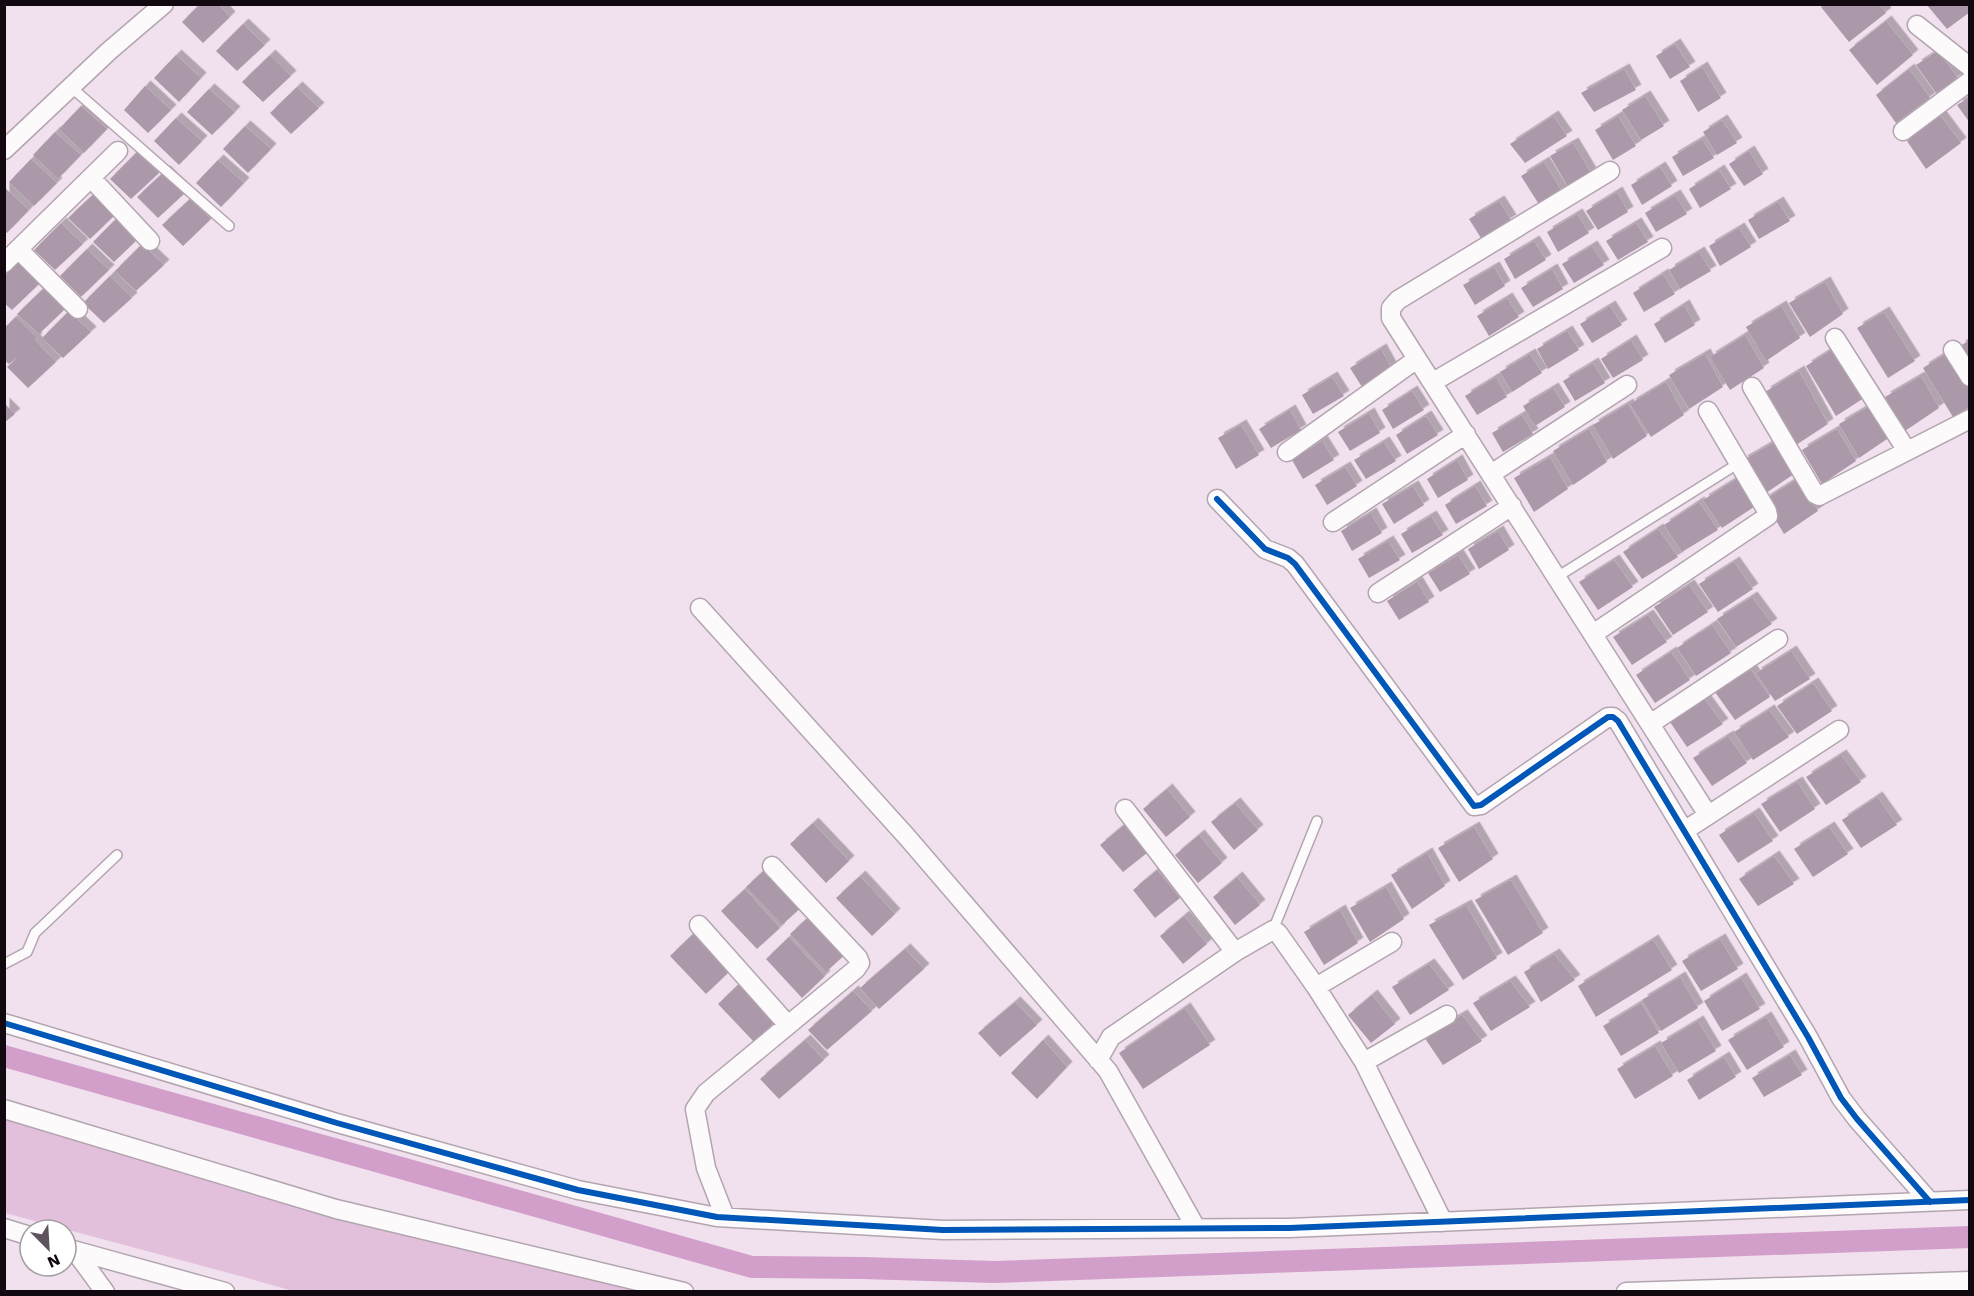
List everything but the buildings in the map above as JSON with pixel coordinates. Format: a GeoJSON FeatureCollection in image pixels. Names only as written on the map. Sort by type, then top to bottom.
{"type":"FeatureCollection","features":[{"type":"Feature","properties":{"kind":"street"},"geometry":{"type":"LineString","coordinates":[[4,150],[109,51],[164,4]]}},
{"type":"Feature","properties":{"kind":"street"},"geometry":{"type":"LineString","coordinates":[[1917,26],[1970,67]]}},
{"type":"Feature","properties":{"kind":"street"},"geometry":{"type":"LineString","coordinates":[[1903,131],[1970,81]]}},
{"type":"Feature","properties":{"kind":"street"},"geometry":{"type":"LineString","coordinates":[[4,263],[118,151]]}},
{"type":"Feature","properties":{"kind":"street"},"geometry":{"type":"LineString","coordinates":[[1610,171],[1398,300],[1391,308],[1391,318],[1708,815]]}},
{"type":"Feature","properties":{"kind":"street"},"geometry":{"type":"LineString","coordinates":[[91,178],[150,241]]}},
{"type":"Feature","properties":{"kind":"street"},"geometry":{"type":"LineString","coordinates":[[1432,382],[1662,248]]}},
{"type":"Feature","properties":{"kind":"street"},"geometry":{"type":"LineString","coordinates":[[18,249],[78,309]]}},
{"type":"Feature","properties":{"kind":"street"},"geometry":{"type":"LineString","coordinates":[[1835,338],[1907,451]]}},
{"type":"Feature","properties":{"kind":"street"},"geometry":{"type":"LineString","coordinates":[[1953,350],[1970,377]]}},
{"type":"Feature","properties":{"kind":"street"},"geometry":{"type":"LineString","coordinates":[[1287,452],[1418,358]]}},
{"type":"Feature","properties":{"kind":"street"},"geometry":{"type":"LineString","coordinates":[[1491,474],[1627,385]]}},
{"type":"Feature","properties":{"kind":"street"},"geometry":{"type":"LineString","coordinates":[[1752,387],[1815,494],[1819,496],[1970,419]]}},
{"type":"Feature","properties":{"kind":"street"},"geometry":{"type":"LineString","coordinates":[[1593,634],[1768,516],[1708,411]]}},
{"type":"Feature","properties":{"kind":"street"},"geometry":{"type":"LineString","coordinates":[[1333,522],[1466,434]]}},
{"type":"Feature","properties":{"kind":"street"},"geometry":{"type":"LineString","coordinates":[[1217,499],[1265,549],[1288,558],[1295,564],[1474,806],[1481,805],[1608,717],[1613,717],[1618,721],[1808,1036],[1845,1104],[1930,1202]]}},
{"type":"Feature","properties":{"kind":"street"},"geometry":{"type":"LineString","coordinates":[[1378,593],[1512,506]]}},
{"type":"Feature","properties":{"kind":"street"},"geometry":{"type":"LineString","coordinates":[[700,608],[906,837],[1098,1060],[1118,1087],[1196,1228]]}},
{"type":"Feature","properties":{"kind":"street"},"geometry":{"type":"LineString","coordinates":[[1650,724],[1778,639]]}},
{"type":"Feature","properties":{"kind":"street"},"geometry":{"type":"LineString","coordinates":[[1684,831],[1839,730]]}},
{"type":"Feature","properties":{"kind":"street"},"geometry":{"type":"LineString","coordinates":[[1125,809],[1235,952]]}},
{"type":"Feature","properties":{"kind":"street"},"geometry":{"type":"LineString","coordinates":[[725,1218],[706,1168],[695,1109],[700,1099],[856,969],[860,963],[858,958],[772,866]]}},
{"type":"Feature","properties":{"kind":"street"},"geometry":{"type":"LineString","coordinates":[[699,925],[788,1025]]}},
{"type":"Feature","properties":{"kind":"street"},"geometry":{"type":"LineString","coordinates":[[1098,1060],[1111,1037],[1235,952],[1273,930],[1278,933],[1316,987],[1364,1062],[1443,1222]]}},
{"type":"Feature","properties":{"kind":"street"},"geometry":{"type":"LineString","coordinates":[[1316,987],[1392,942]]}},
{"type":"Feature","properties":{"kind":"street"},"geometry":{"type":"LineString","coordinates":[[1364,1062],[1447,1016]]}},
{"type":"Feature","properties":{"kind":"street"},"geometry":{"type":"LineString","coordinates":[[4,1023],[337,1123],[578,1190],[725,1218],[943,1230],[1289,1228],[1970,1200]]}},
{"type":"Feature","properties":{"kind":"street"},"geometry":{"type":"LineString","coordinates":[[4,1109],[336,1209],[684,1292]]}},
{"type":"Feature","properties":{"kind":"street"},"geometry":{"type":"LineString","coordinates":[[78,1252],[225,1292]]}},
{"type":"Feature","properties":{"kind":"street"},"geometry":{"type":"LineString","coordinates":[[78,1260],[105,1292]]}},
{"type":"Feature","properties":{"kind":"street"},"geometry":{"type":"LineString","coordinates":[[1626,1292],[1970,1281]]}},
{"type":"Feature","properties":{"kind":"lane"},"geometry":{"type":"LineString","coordinates":[[71,87],[229,226]]}},
{"type":"Feature","properties":{"kind":"lane"},"geometry":{"type":"LineString","coordinates":[[1557,578],[1739,463]]}},
{"type":"Feature","properties":{"kind":"lane"},"geometry":{"type":"LineString","coordinates":[[1273,930],[1317,821]]}},
{"type":"Feature","properties":{"kind":"lane"},"geometry":{"type":"LineString","coordinates":[[4,964],[27,952],[39,929],[117,855]]}},
{"type":"Feature","properties":{"kind":"shaded area"},"geometry":{"type":"Polygon","coordinates":[[[4,1116],[660,1291],[293,1291],[78,1233],[78,1218],[24,1218],[5,1213],[4,1116]]]}},
{"type":"Feature","properties":{"kind":"waterway"},"geometry":{"type":"LineString","coordinates":[[4,1056],[752,1267],[994,1272],[1970,1237]]}},
{"type":"Feature","properties":{"kind":"cycle path"},"geometry":{"type":"LineString","coordinates":[[1217,499],[1265,549],[1288,558],[1295,564],[1474,806],[1481,805],[1608,717],[1613,717],[1618,721],[1808,1037],[1841,1098],[1930,1202]]}},
{"type":"Feature","properties":{"kind":"cycle path"},"geometry":{"type":"LineString","coordinates":[[4,1023],[337,1123],[578,1190],[717,1217],[943,1230],[1289,1228],[1970,1200]]}}]}
